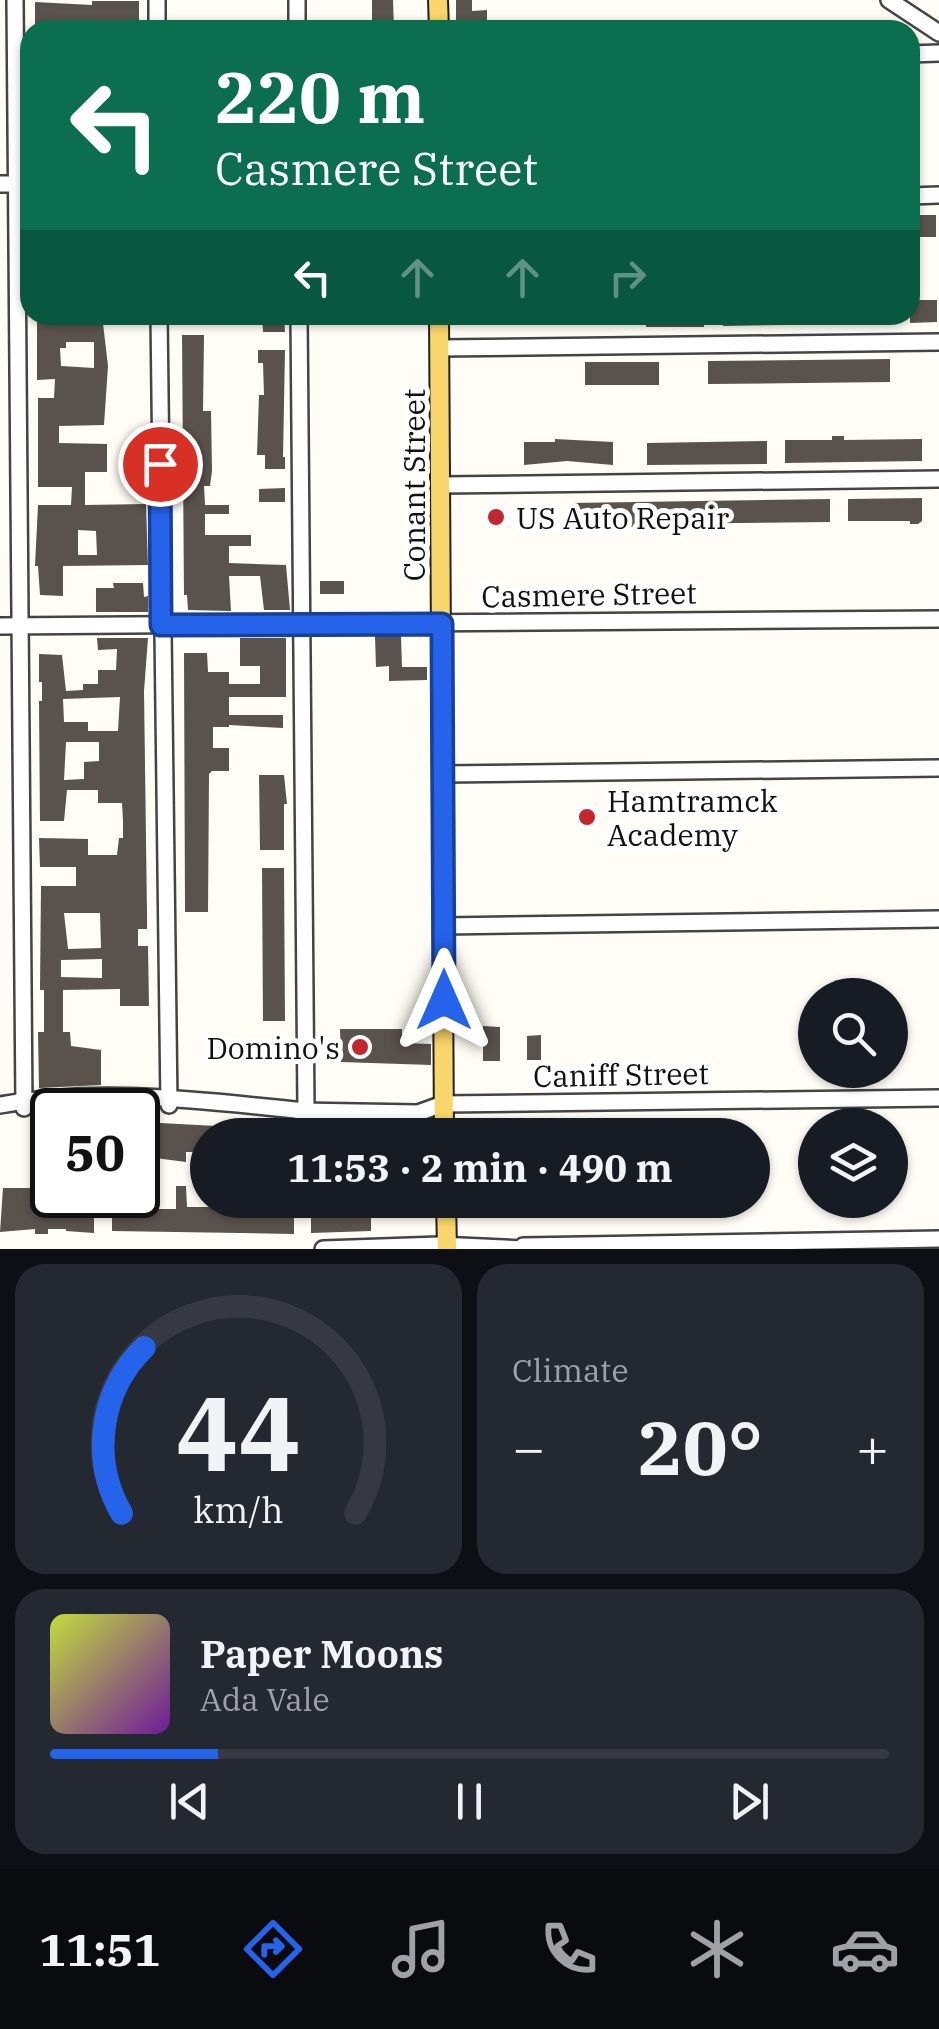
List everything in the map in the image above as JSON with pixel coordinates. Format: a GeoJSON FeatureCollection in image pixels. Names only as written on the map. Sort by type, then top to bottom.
{"type":"FeatureCollection","features":[{"type":"Feature","properties":{"kind":"main road","name":"Conant Street"},"geometry":{"type":"LineString","coordinates":[[440,325],[443,1118]]}},
{"type":"Feature","properties":{"kind":"main road"},"geometry":{"type":"LineString","coordinates":[[446,1218],[447,1248]]}},
{"type":"Feature","properties":{"kind":"street"},"geometry":{"type":"LineString","coordinates":[[15,0],[24,1104]]}},
{"type":"Feature","properties":{"kind":"street"},"geometry":{"type":"LineString","coordinates":[[888,0],[919,20]]}},
{"type":"Feature","properties":{"kind":"street"},"geometry":{"type":"LineString","coordinates":[[159,325],[169,1105]]}},
{"type":"Feature","properties":{"kind":"street"},"geometry":{"type":"LineString","coordinates":[[299,325],[306,1111]]}},
{"type":"Feature","properties":{"kind":"street"},"geometry":{"type":"LineString","coordinates":[[440,348],[939,342]]}},
{"type":"Feature","properties":{"kind":"street"},"geometry":{"type":"LineString","coordinates":[[441,485],[939,479]]}},
{"type":"Feature","properties":{"kind":"street","name":"Casmere Street"},"geometry":{"type":"LineString","coordinates":[[0,626],[939,619]]}},
{"type":"Feature","properties":{"kind":"street"},"geometry":{"type":"LineString","coordinates":[[443,774],[939,768]]}},
{"type":"Feature","properties":{"kind":"street"},"geometry":{"type":"LineString","coordinates":[[444,926],[939,919]]}},
{"type":"Feature","properties":{"kind":"street","name":"Caniff Street"},"geometry":{"type":"LineString","coordinates":[[0,1106],[159,1096],[306,1111]]}},
{"type":"Feature","properties":{"kind":"street","name":"Caniff Street"},"geometry":{"type":"LineString","coordinates":[[24,1104],[418,1112],[443,1104],[939,1098]]}},
{"type":"Feature","properties":{"kind":"street"},"geometry":{"type":"LineString","coordinates":[[323,1249],[523,1249],[939,1239]]}},
{"type":"Feature","properties":{"kind":"building"},"geometry":{"type":"Polygon","coordinates":[[[372,0],[393,0],[394,20],[372,20],[372,0]]]}},
{"type":"Feature","properties":{"kind":"building"},"geometry":{"type":"Polygon","coordinates":[[[456,0],[472,0],[472,11],[487,10],[487,20],[456,20],[456,0]]]}},
{"type":"Feature","properties":{"kind":"building"},"geometry":{"type":"Polygon","coordinates":[[[92,1],[139,1],[139,20],[35,20],[35,2],[92,5],[92,1]]]}},
{"type":"Feature","properties":{"kind":"building"},"geometry":{"type":"Polygon","coordinates":[[[920,215],[936,215],[936,237],[920,237],[920,215]]]}},
{"type":"Feature","properties":{"kind":"building"},"geometry":{"type":"Polygon","coordinates":[[[920,300],[937,300],[937,322],[920,323],[920,300]]]}},
{"type":"Feature","properties":{"kind":"building"},"geometry":{"type":"Polygon","coordinates":[[[37,325],[103,325],[108,366],[104,425],[59,426],[59,443],[107,444],[107,472],[85,472],[85,505],[146,504],[148,565],[63,566],[63,596],[40,595],[35,566],[38,505],[71,505],[72,487],[38,487],[38,398],[54,398],[55,379],[37,380],[37,325]],[[66,342],[66,348],[60,348],[61,366],[94,368],[94,342],[66,342]],[[78,530],[78,555],[97,555],[96,531],[78,530]]]}},
{"type":"Feature","properties":{"kind":"building"},"geometry":{"type":"Polygon","coordinates":[[[263,325],[285,325],[285,332],[263,332],[263,325]]]}},
{"type":"Feature","properties":{"kind":"building"},"geometry":{"type":"Polygon","coordinates":[[[646,325],[704,325],[704,327],[646,325]]]}},
{"type":"Feature","properties":{"kind":"building"},"geometry":{"type":"Polygon","coordinates":[[[182,335],[204,335],[203,411],[211,411],[212,471],[210,486],[204,486],[205,505],[229,505],[229,514],[205,514],[205,535],[251,535],[251,546],[229,546],[229,563],[286,565],[290,610],[264,610],[260,576],[229,576],[231,611],[188,610],[184,595],[182,335]]]}},
{"type":"Feature","properties":{"kind":"building"},"geometry":{"type":"Polygon","coordinates":[[[258,350],[285,350],[285,469],[265,469],[265,455],[257,455],[259,395],[264,395],[263,363],[258,363],[258,350]]]}},
{"type":"Feature","properties":{"kind":"building"},"geometry":{"type":"Polygon","coordinates":[[[890,359],[890,382],[708,384],[708,361],[890,359]]]}},
{"type":"Feature","properties":{"kind":"building"},"geometry":{"type":"Polygon","coordinates":[[[585,362],[659,362],[659,385],[585,385],[585,362]]]}},
{"type":"Feature","properties":{"kind":"building"},"geometry":{"type":"Polygon","coordinates":[[[832,436],[844,436],[844,440],[922,439],[922,461],[785,463],[785,440],[832,440],[832,436]]]}},
{"type":"Feature","properties":{"kind":"building"},"geometry":{"type":"Polygon","coordinates":[[[767,441],[767,464],[647,465],[647,443],[767,441]]]}},
{"type":"Feature","properties":{"kind":"building"},"geometry":{"type":"Polygon","coordinates":[[[524,442],[613,442],[613,465],[567,461],[524,465],[524,442]]]}},
{"type":"Feature","properties":{"kind":"building"},"geometry":{"type":"Polygon","coordinates":[[[285,488],[285,502],[259,502],[259,489],[285,488]]]}},
{"type":"Feature","properties":{"kind":"building"},"geometry":{"type":"Polygon","coordinates":[[[922,498],[922,521],[918,524],[848,521],[848,499],[922,498]]]}},
{"type":"Feature","properties":{"kind":"building"},"geometry":{"type":"Polygon","coordinates":[[[830,499],[830,522],[571,528],[571,503],[830,499]]]}},
{"type":"Feature","properties":{"kind":"building"},"geometry":{"type":"Polygon","coordinates":[[[320,581],[344,581],[344,594],[320,594],[320,581]]]}},
{"type":"Feature","properties":{"kind":"building"},"geometry":{"type":"Polygon","coordinates":[[[113,583],[143,583],[148,612],[96,612],[96,588],[114,588],[113,583]]]}},
{"type":"Feature","properties":{"kind":"building"},"geometry":{"type":"Polygon","coordinates":[[[375,636],[401,636],[402,667],[427,667],[427,680],[389,681],[389,666],[376,667],[375,636]]]}},
{"type":"Feature","properties":{"kind":"building"},"geometry":{"type":"Polygon","coordinates":[[[97,638],[148,638],[144,691],[147,929],[138,929],[138,946],[148,946],[149,1006],[120,1006],[120,989],[63,990],[63,1032],[70,1032],[71,1046],[101,1050],[101,1085],[39,1088],[38,1032],[44,1032],[44,990],[40,990],[41,886],[76,886],[76,867],[40,867],[39,838],[88,839],[88,855],[117,855],[123,821],[122,803],[98,803],[98,790],[67,790],[64,821],[40,821],[39,654],[62,655],[66,691],[83,690],[83,684],[98,684],[98,670],[116,670],[117,649],[98,650],[97,638]],[[120,697],[63,699],[64,722],[88,722],[88,731],[118,731],[120,697]],[[66,742],[64,780],[84,779],[84,762],[99,761],[99,742],[66,742]],[[64,913],[68,949],[101,948],[100,913],[64,913]],[[102,959],[61,960],[61,977],[102,978],[102,959]]]}},
{"type":"Feature","properties":{"kind":"building"},"geometry":{"type":"Polygon","coordinates":[[[240,638],[286,638],[286,697],[229,697],[229,715],[283,715],[283,728],[213,727],[213,748],[229,748],[229,771],[209,774],[208,912],[185,912],[184,653],[207,653],[208,672],[229,672],[229,684],[260,684],[260,666],[240,666],[240,638]]]}},
{"type":"Feature","properties":{"kind":"building"},"geometry":{"type":"Polygon","coordinates":[[[259,775],[284,775],[284,850],[260,850],[259,775]]]}},
{"type":"Feature","properties":{"kind":"building"},"geometry":{"type":"Polygon","coordinates":[[[262,868],[284,868],[285,1021],[263,1021],[262,868]]]}},
{"type":"Feature","properties":{"kind":"building"},"geometry":{"type":"Polygon","coordinates":[[[483,1026],[500,1027],[500,1061],[483,1061],[483,1026]]]}},
{"type":"Feature","properties":{"kind":"building"},"geometry":{"type":"Polygon","coordinates":[[[340,1029],[402,1029],[402,1043],[431,1044],[431,1065],[341,1062],[340,1029]]]}},
{"type":"Feature","properties":{"kind":"building"},"geometry":{"type":"Polygon","coordinates":[[[541,1035],[541,1060],[527,1060],[527,1036],[541,1035]]]}},
{"type":"Feature","properties":{"kind":"building"},"geometry":{"type":"Polygon","coordinates":[[[160,1123],[190,1125],[186,1162],[160,1159],[160,1123]]]}},
{"type":"Feature","properties":{"kind":"building"},"geometry":{"type":"Polygon","coordinates":[[[176,1186],[186,1186],[190,1218],[294,1218],[294,1234],[112,1231],[112,1218],[160,1218],[160,1209],[176,1209],[176,1186]]]}},
{"type":"Feature","properties":{"kind":"building"},"geometry":{"type":"Polygon","coordinates":[[[3,1188],[30,1188],[30,1218],[94,1218],[94,1233],[66,1229],[48,1229],[48,1234],[35,1234],[35,1229],[0,1232],[3,1188]]]}},
{"type":"Feature","properties":{"kind":"building"},"geometry":{"type":"Polygon","coordinates":[[[311,1218],[371,1218],[371,1231],[311,1233],[311,1218]]]}},
{"type":"Feature","properties":{"kind":"place","name":"US Auto Repair"},"geometry":{"type":"Point","coordinates":[496,517]}},
{"type":"Feature","properties":{"kind":"place","name":"Hamtramck Academy"},"geometry":{"type":"Point","coordinates":[587,817]}},
{"type":"Feature","properties":{"kind":"place","name":"Domino's"},"geometry":{"type":"Point","coordinates":[360,1047]}},
{"type":"Feature","properties":{"kind":"route"},"geometry":{"type":"LineString","coordinates":[[160,464],[161,625],[442,624],[444,1000]]}}]}
